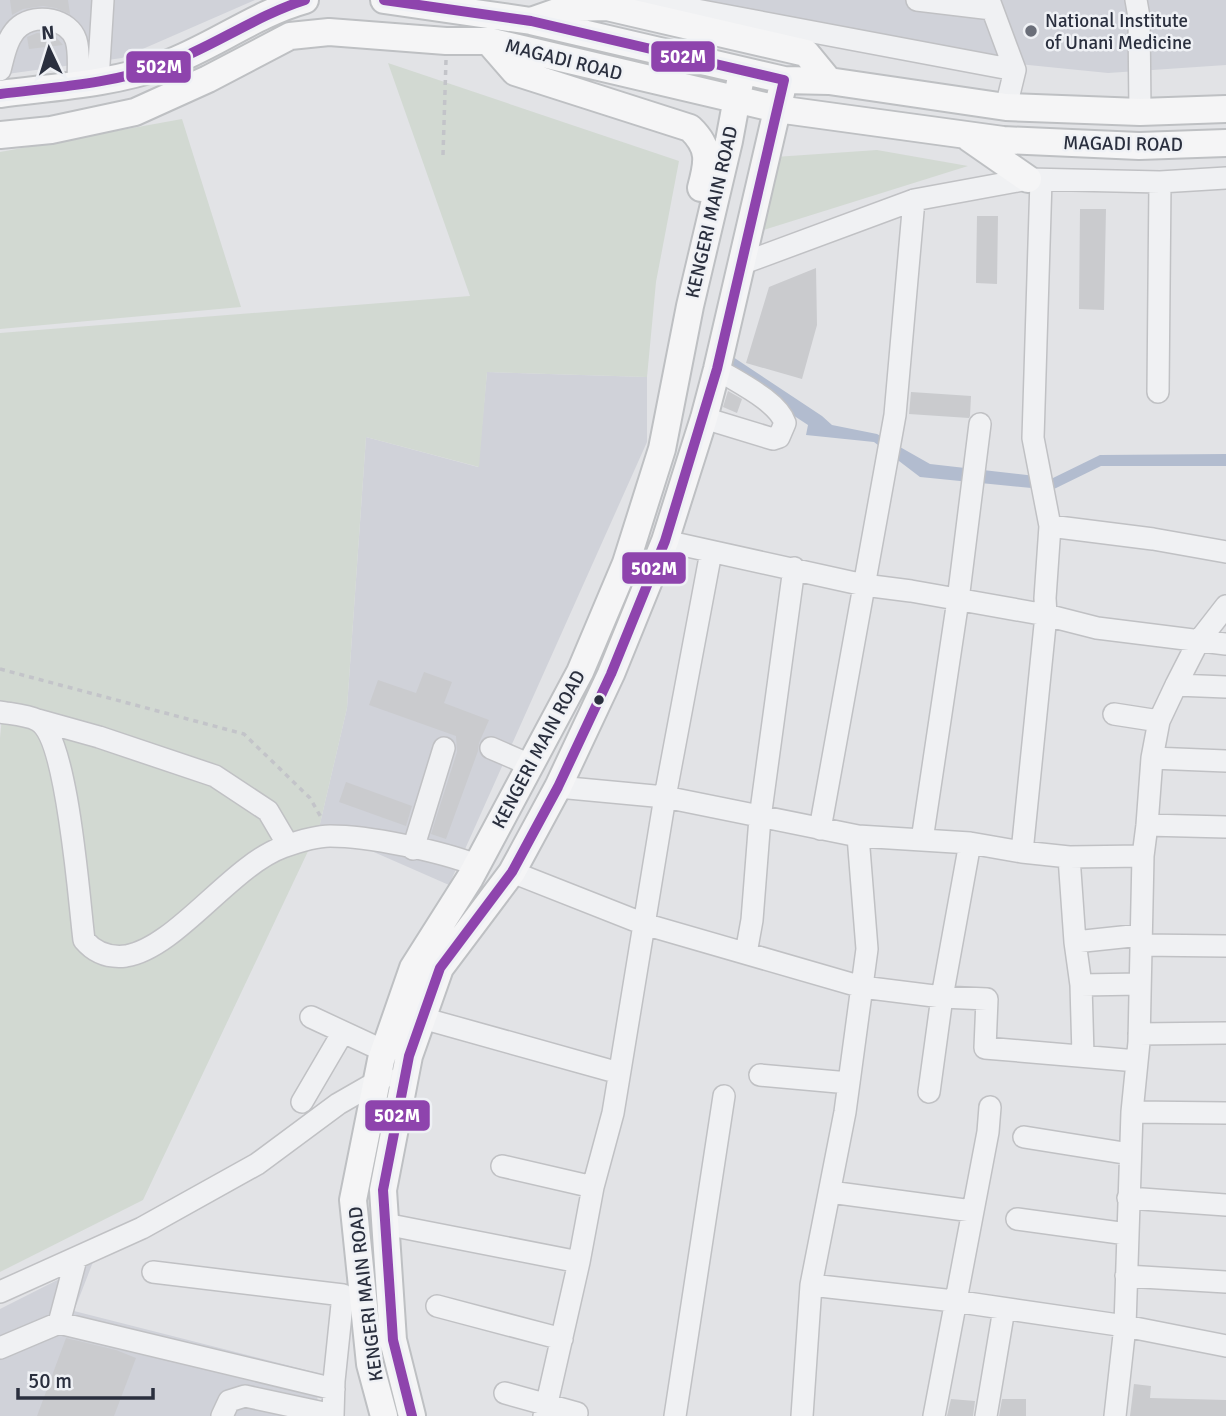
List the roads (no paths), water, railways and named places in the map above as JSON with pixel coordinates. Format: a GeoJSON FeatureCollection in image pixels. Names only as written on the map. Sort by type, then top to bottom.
{"type":"FeatureCollection","features":[{"type":"Feature","properties":{"kind":"main road"},"geometry":{"type":"LineString","coordinates":[[0,94],[88,82],[163,65],[276,5],[305,0]]}},
{"type":"Feature","properties":{"kind":"main road","name":"MAGADI ROAD"},"geometry":{"type":"LineString","coordinates":[[384,0],[532,10],[742,71],[783,80],[829,81],[1006,107],[1140,113],[1226,109]]}},
{"type":"Feature","properties":{"kind":"main road"},"geometry":{"type":"LineString","coordinates":[[532,10],[607,7],[806,53],[829,81]]}},
{"type":"Feature","properties":{"kind":"main road","name":"MAGADI ROAD"},"geometry":{"type":"LineString","coordinates":[[0,135],[51,130],[135,112],[208,79],[290,36],[329,32],[446,41],[488,41],[777,109],[1003,140],[1139,146],[1226,143]]}},
{"type":"Feature","properties":{"kind":"main road"},"geometry":{"type":"LineString","coordinates":[[488,41],[515,72],[690,128],[699,137],[707,156],[707,167],[681,270],[690,306]]}},
{"type":"Feature","properties":{"kind":"main road","name":"KENGERI MAIN ROAD"},"geometry":{"type":"LineString","coordinates":[[384,1416],[352,1292],[353,1200],[384,1051],[413,968],[476,865],[580,672],[626,563],[662,449],[690,306],[729,141],[742,71]]}},
{"type":"Feature","properties":{"kind":"main road","name":"KENGERI MAIN ROAD"},"geometry":{"type":"LineString","coordinates":[[412,1416],[393,1340],[383,1190],[406,1069],[440,968],[512,872],[558,787],[611,674],[665,541],[717,369],[783,80]]}},
{"type":"Feature","properties":{"kind":"main road"},"geometry":{"type":"LineString","coordinates":[[965,135],[1034,179]]}},
{"type":"Feature","properties":{"kind":"street"},"geometry":{"type":"LineString","coordinates":[[88,82],[103,0]]}},
{"type":"Feature","properties":{"kind":"street"},"geometry":{"type":"LineString","coordinates":[[643,0],[1015,70]]}},
{"type":"Feature","properties":{"kind":"street"},"geometry":{"type":"LineString","coordinates":[[917,0],[991,5],[1015,70],[1006,107]]}},
{"type":"Feature","properties":{"kind":"street"},"geometry":{"type":"LineString","coordinates":[[446,41],[452,5]]}},
{"type":"Feature","properties":{"kind":"street"},"geometry":{"type":"LineString","coordinates":[[1138,6],[1140,113]]}},
{"type":"Feature","properties":{"kind":"street"},"geometry":{"type":"LineString","coordinates":[[0,70],[7,44],[22,24],[33,20],[49,20],[63,23],[71,29],[88,82]]}},
{"type":"Feature","properties":{"kind":"street","name":"MAGADI ROAD"},"geometry":{"type":"LineString","coordinates":[[741,264],[914,200],[1034,179],[1160,181],[1226,178]]}},
{"type":"Feature","properties":{"kind":"street"},"geometry":{"type":"LineString","coordinates":[[1022,852],[1046,615],[1050,526],[1033,438],[1034,179]]}},
{"type":"Feature","properties":{"kind":"street"},"geometry":{"type":"LineString","coordinates":[[1158,392],[1160,181]]}},
{"type":"Feature","properties":{"kind":"street"},"geometry":{"type":"LineString","coordinates":[[820,829],[895,415],[914,200]]}},
{"type":"Feature","properties":{"kind":"street"},"geometry":{"type":"LineString","coordinates":[[704,418],[773,439],[779,437],[785,422],[783,415],[769,403],[717,369]]}},
{"type":"Feature","properties":{"kind":"street"},"geometry":{"type":"LineString","coordinates":[[922,840],[958,600],[980,424]]}},
{"type":"Feature","properties":{"kind":"street"},"geometry":{"type":"LineString","coordinates":[[1050,526],[1153,539],[1226,552]]}},
{"type":"Feature","properties":{"kind":"street"},"geometry":{"type":"LineString","coordinates":[[665,541],[864,585],[1046,615],[1097,628],[1226,644]]}},
{"type":"Feature","properties":{"kind":"street"},"geometry":{"type":"LineString","coordinates":[[545,1410],[593,1187],[612,1113],[664,797],[711,552]]}},
{"type":"Feature","properties":{"kind":"street"},"geometry":{"type":"LineString","coordinates":[[746,953],[752,920],[760,818],[794,568]]}},
{"type":"Feature","properties":{"kind":"street"},"geometry":{"type":"LineString","coordinates":[[1115,1416],[1125,1326],[1132,1112],[1139,1034],[1143,856],[1152,758],[1159,721],[1176,685],[1198,642],[1226,606]]}},
{"type":"Feature","properties":{"kind":"street"},"geometry":{"type":"LineString","coordinates":[[1176,685],[1226,687]]}},
{"type":"Feature","properties":{"kind":"street"},"geometry":{"type":"LineString","coordinates":[[0,712],[99,737],[215,776],[268,811],[288,845]]}},
{"type":"Feature","properties":{"kind":"street"},"geometry":{"type":"LineString","coordinates":[[1114,715],[1159,721]]}},
{"type":"Feature","properties":{"kind":"street"},"geometry":{"type":"LineString","coordinates":[[38,720],[50,734],[57,754],[71,828],[84,940],[91,948],[106,956],[127,956],[154,944],[259,860],[288,845],[328,836],[378,842],[458,858],[476,865]]}},
{"type":"Feature","properties":{"kind":"street"},"geometry":{"type":"LineString","coordinates":[[413,849],[444,748]]}},
{"type":"Feature","properties":{"kind":"street"},"geometry":{"type":"LineString","coordinates":[[491,748],[530,765]]}},
{"type":"Feature","properties":{"kind":"street"},"geometry":{"type":"LineString","coordinates":[[1152,758],[1226,761]]}},
{"type":"Feature","properties":{"kind":"street"},"geometry":{"type":"LineString","coordinates":[[558,787],[664,797],[859,836],[970,843],[1069,857],[1143,856]]}},
{"type":"Feature","properties":{"kind":"street"},"geometry":{"type":"LineString","coordinates":[[1147,825],[1226,827]]}},
{"type":"Feature","properties":{"kind":"street"},"geometry":{"type":"LineString","coordinates":[[802,1416],[811,1285],[849,1083],[867,949],[859,836]]}},
{"type":"Feature","properties":{"kind":"street"},"geometry":{"type":"LineString","coordinates":[[929,1091],[942,997],[970,843]]}},
{"type":"Feature","properties":{"kind":"street"},"geometry":{"type":"LineString","coordinates":[[1069,857],[1081,985],[1083,1055]]}},
{"type":"Feature","properties":{"kind":"street"},"geometry":{"type":"LineString","coordinates":[[512,872],[644,924],[862,987],[942,997],[987,999],[985,1048],[1137,1061]]}},
{"type":"Feature","properties":{"kind":"street"},"geometry":{"type":"LineString","coordinates":[[1075,942],[1141,940],[1226,946]]}},
{"type":"Feature","properties":{"kind":"street"},"geometry":{"type":"LineString","coordinates":[[1081,985],[1140,984]]}},
{"type":"Feature","properties":{"kind":"street"},"geometry":{"type":"LineString","coordinates":[[311,1017],[384,1051]]}},
{"type":"Feature","properties":{"kind":"street"},"geometry":{"type":"LineString","coordinates":[[422,1018],[619,1073]]}},
{"type":"Feature","properties":{"kind":"street"},"geometry":{"type":"LineString","coordinates":[[302,1102],[343,1032]]}},
{"type":"Feature","properties":{"kind":"street"},"geometry":{"type":"LineString","coordinates":[[1139,1034],[1226,1033]]}},
{"type":"Feature","properties":{"kind":"street"},"geometry":{"type":"LineString","coordinates":[[0,1292],[142,1228],[257,1164],[331,1109],[377,1080],[406,1069]]}},
{"type":"Feature","properties":{"kind":"street"},"geometry":{"type":"LineString","coordinates":[[760,1076],[849,1083]]}},
{"type":"Feature","properties":{"kind":"street"},"geometry":{"type":"LineString","coordinates":[[676,1416],[724,1096]]}},
{"type":"Feature","properties":{"kind":"street"},"geometry":{"type":"LineString","coordinates":[[934,1416],[988,1132],[990,1107]]}},
{"type":"Feature","properties":{"kind":"street"},"geometry":{"type":"LineString","coordinates":[[331,1109],[350,1116],[367,1132]]}},
{"type":"Feature","properties":{"kind":"street"},"geometry":{"type":"LineString","coordinates":[[1132,1112],[1226,1114]]}},
{"type":"Feature","properties":{"kind":"street"},"geometry":{"type":"LineString","coordinates":[[1024,1138],[1130,1154]]}},
{"type":"Feature","properties":{"kind":"street"},"geometry":{"type":"LineString","coordinates":[[502,1166],[593,1187]]}},
{"type":"Feature","properties":{"kind":"street"},"geometry":{"type":"LineString","coordinates":[[830,1192],[972,1211]]}},
{"type":"Feature","properties":{"kind":"street"},"geometry":{"type":"LineString","coordinates":[[1128,1198],[1226,1205]]}},
{"type":"Feature","properties":{"kind":"street"},"geometry":{"type":"LineString","coordinates":[[1017,1219],[1127,1234]]}},
{"type":"Feature","properties":{"kind":"street"},"geometry":{"type":"LineString","coordinates":[[385,1224],[579,1262]]}},
{"type":"Feature","properties":{"kind":"street"},"geometry":{"type":"LineString","coordinates":[[59,1323],[76,1259]]}},
{"type":"Feature","properties":{"kind":"street"},"geometry":{"type":"LineString","coordinates":[[153,1272],[352,1292],[334,1389],[333,1416],[245,1396],[229,1402],[222,1416]]}},
{"type":"Feature","properties":{"kind":"street"},"geometry":{"type":"LineString","coordinates":[[1126,1276],[1226,1282]]}},
{"type":"Feature","properties":{"kind":"street"},"geometry":{"type":"LineString","coordinates":[[811,1285],[954,1301],[1125,1326],[1226,1346]]}},
{"type":"Feature","properties":{"kind":"street"},"geometry":{"type":"LineString","coordinates":[[437,1306],[562,1339]]}},
{"type":"Feature","properties":{"kind":"street"},"geometry":{"type":"LineString","coordinates":[[986,1416],[1004,1309]]}},
{"type":"Feature","properties":{"kind":"street"},"geometry":{"type":"LineString","coordinates":[[0,1348],[59,1323],[334,1389]]}},
{"type":"Feature","properties":{"kind":"street"},"geometry":{"type":"LineString","coordinates":[[505,1393],[545,1410],[577,1413]]}},
{"type":"Feature","properties":{"kind":"water"},"geometry":{"type":"Polygon","coordinates":[[[727,353],[832,425],[877,434],[930,464],[1053,478],[1100,455],[1226,454],[1226,466],[1101,466],[1052,490],[920,477],[874,442],[806,435],[808,425],[723,369],[727,353]]]}},
{"type":"Feature","properties":{"kind":"place","name":"National Institute of Unani Medicine"},"geometry":{"type":"Point","coordinates":[1031,31]}}]}
